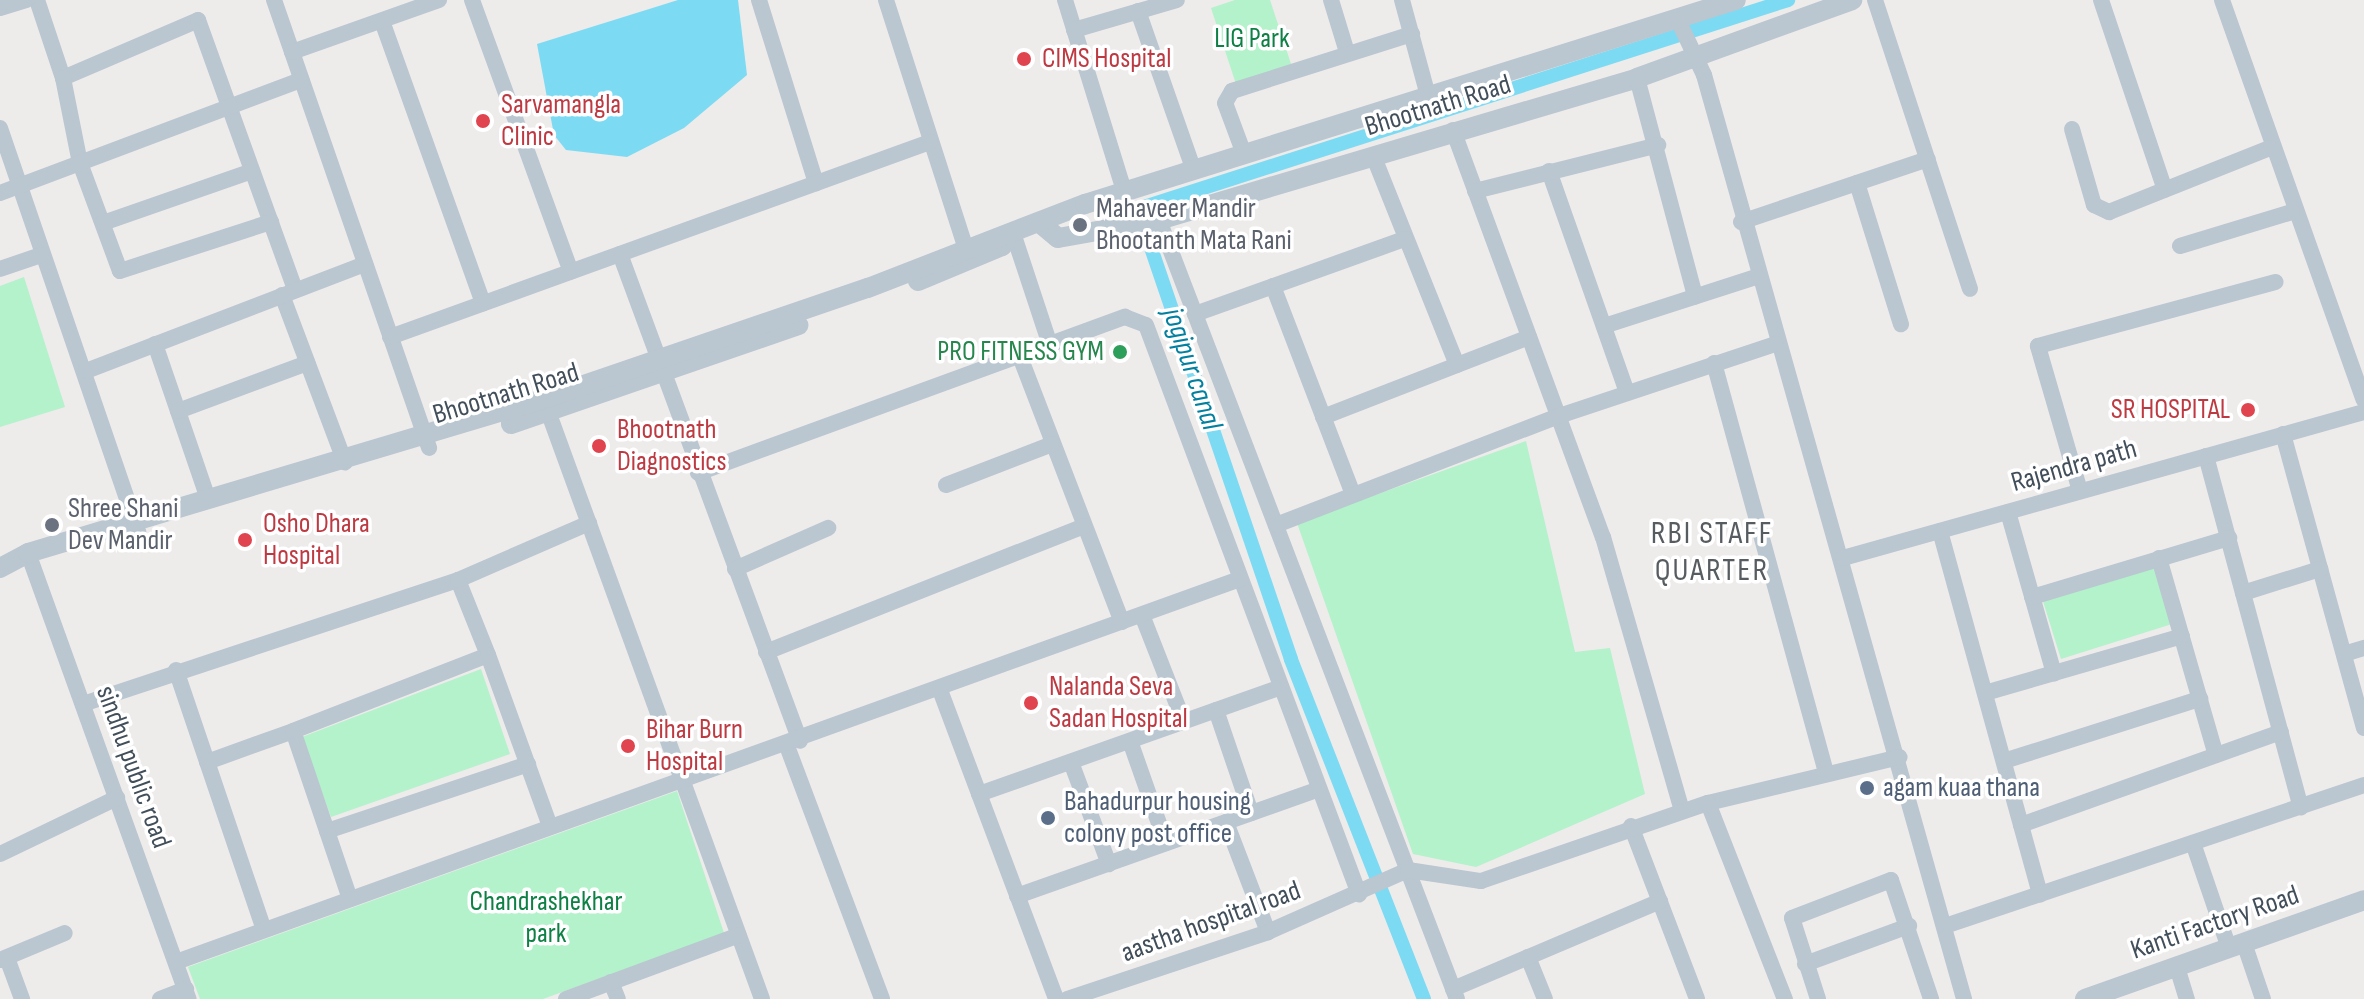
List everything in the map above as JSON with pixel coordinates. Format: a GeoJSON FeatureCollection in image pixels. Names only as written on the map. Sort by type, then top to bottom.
{"type":"FeatureCollection","features":[{"type":"Feature","properties":{"kind":"street"},"geometry":{"type":"LineString","coordinates":[[0,8],[27,0]]}},
{"type":"Feature","properties":{"kind":"street"},"geometry":{"type":"LineString","coordinates":[[37,0],[63,78],[80,163],[120,271],[271,222]]}},
{"type":"Feature","properties":{"kind":"street"},"geometry":{"type":"LineString","coordinates":[[274,0],[427,443]]}},
{"type":"Feature","properties":{"kind":"street"},"geometry":{"type":"LineString","coordinates":[[292,52],[439,0]]}},
{"type":"Feature","properties":{"kind":"street"},"geometry":{"type":"LineString","coordinates":[[472,0],[571,272]]}},
{"type":"Feature","properties":{"kind":"street"},"geometry":{"type":"LineString","coordinates":[[759,0],[816,183]]}},
{"type":"Feature","properties":{"kind":"street"},"geometry":{"type":"LineString","coordinates":[[886,0],[967,254]]}},
{"type":"Feature","properties":{"kind":"street"},"geometry":{"type":"LineString","coordinates":[[1065,0],[1124,191]]}},
{"type":"Feature","properties":{"kind":"street"},"geometry":{"type":"LineString","coordinates":[[1074,30],[1177,0]]}},
{"type":"Feature","properties":{"kind":"street"},"geometry":{"type":"LineString","coordinates":[[1331,0],[1346,49]]}},
{"type":"Feature","properties":{"kind":"street"},"geometry":{"type":"LineString","coordinates":[[1402,0],[1428,96]]}},
{"type":"Feature","properties":{"kind":"street","name":"Bhootnath Road"},"geometry":{"type":"LineString","coordinates":[[0,569],[546,406],[967,254],[1124,191],[1428,96],[1681,25],[1736,0]]}},
{"type":"Feature","properties":{"kind":"street","name":"Bhootnath Road"},"geometry":{"type":"LineString","coordinates":[[1040,223],[1058,238],[1154,222],[1453,130],[1637,78],[1693,54],[1852,0]]}},
{"type":"Feature","properties":{"kind":"street"},"geometry":{"type":"LineString","coordinates":[[1875,0],[1970,289]]}},
{"type":"Feature","properties":{"kind":"street"},"geometry":{"type":"LineString","coordinates":[[2101,0],[2165,190]]}},
{"type":"Feature","properties":{"kind":"street"},"geometry":{"type":"LineString","coordinates":[[2222,0],[2292,212],[2364,400]]}},
{"type":"Feature","properties":{"kind":"street"},"geometry":{"type":"LineString","coordinates":[[1138,11],[1194,171]]}},
{"type":"Feature","properties":{"kind":"street"},"geometry":{"type":"LineString","coordinates":[[63,78],[198,20],[271,222],[307,363],[345,463]]}},
{"type":"Feature","properties":{"kind":"street"},"geometry":{"type":"LineString","coordinates":[[382,21],[483,303]]}},
{"type":"Feature","properties":{"kind":"street"},"geometry":{"type":"LineString","coordinates":[[1681,25],[1693,54],[1830,540],[1843,558],[1964,999]]}},
{"type":"Feature","properties":{"kind":"street"},"geometry":{"type":"LineString","coordinates":[[1244,154],[1225,103],[1232,91],[1321,65],[1346,49],[1412,34]]}},
{"type":"Feature","properties":{"kind":"street"},"geometry":{"type":"LineString","coordinates":[[1637,78],[1658,145],[1695,296]]}},
{"type":"Feature","properties":{"kind":"street"},"geometry":{"type":"LineString","coordinates":[[0,193],[18,184],[230,111],[301,80]]}},
{"type":"Feature","properties":{"kind":"street"},"geometry":{"type":"LineString","coordinates":[[0,128],[41,255],[86,371],[138,526]]}},
{"type":"Feature","properties":{"kind":"street"},"geometry":{"type":"LineString","coordinates":[[2072,129],[2102,212],[2270,148]]}},
{"type":"Feature","properties":{"kind":"street"},"geometry":{"type":"LineString","coordinates":[[1453,130],[1603,537],[1681,808]]}},
{"type":"Feature","properties":{"kind":"street"},"geometry":{"type":"LineString","coordinates":[[390,337],[930,142]]}},
{"type":"Feature","properties":{"kind":"street"},"geometry":{"type":"LineString","coordinates":[[1475,191],[1658,145]]}},
{"type":"Feature","properties":{"kind":"street"},"geometry":{"type":"LineString","coordinates":[[1373,155],[1457,365]]}},
{"type":"Feature","properties":{"kind":"street"},"geometry":{"type":"LineString","coordinates":[[1741,222],[1928,159]]}},
{"type":"Feature","properties":{"kind":"street"},"geometry":{"type":"LineString","coordinates":[[103,223],[252,171]]}},
{"type":"Feature","properties":{"kind":"street"},"geometry":{"type":"LineString","coordinates":[[1549,171],[1627,393]]}},
{"type":"Feature","properties":{"kind":"street"},"geometry":{"type":"LineString","coordinates":[[1857,183],[1901,324]]}},
{"type":"Feature","properties":{"kind":"street"},"geometry":{"type":"LineString","coordinates":[[2180,246],[2292,212]]}},
{"type":"Feature","properties":{"kind":"street"},"geometry":{"type":"LineString","coordinates":[[1154,222],[1195,314],[1276,525],[1402,873],[1455,994],[1528,957],[1660,901]]}},
{"type":"Feature","properties":{"kind":"street"},"geometry":{"type":"LineString","coordinates":[[1013,233],[1049,342]]}},
{"type":"Feature","properties":{"kind":"street"},"geometry":{"type":"LineString","coordinates":[[1195,314],[1405,239]]}},
{"type":"Feature","properties":{"kind":"street"},"geometry":{"type":"LineString","coordinates":[[620,254],[658,365],[766,652],[794,744],[882,999]]}},
{"type":"Feature","properties":{"kind":"street"},"geometry":{"type":"LineString","coordinates":[[0,269],[41,255]]}},
{"type":"Feature","properties":{"kind":"street"},"geometry":{"type":"LineString","coordinates":[[86,371],[365,264]]}},
{"type":"Feature","properties":{"kind":"street"},"geometry":{"type":"LineString","coordinates":[[1604,326],[1756,277]]}},
{"type":"Feature","properties":{"kind":"street"},"geometry":{"type":"LineString","coordinates":[[2080,491],[2038,346],[2276,282]]}},
{"type":"Feature","properties":{"kind":"street"},"geometry":{"type":"LineString","coordinates":[[1273,286],[1353,494]]}},
{"type":"Feature","properties":{"kind":"street"},"geometry":{"type":"LineString","coordinates":[[698,473],[1049,342],[1125,317],[1146,325],[1319,789],[1364,892]]}},
{"type":"Feature","properties":{"kind":"street"},"geometry":{"type":"LineString","coordinates":[[1323,417],[1529,337]]}},
{"type":"Feature","properties":{"kind":"street"},"geometry":{"type":"LineString","coordinates":[[155,344],[208,499]]}},
{"type":"Feature","properties":{"kind":"street"},"geometry":{"type":"LineString","coordinates":[[1276,525],[1559,416],[1775,344]]}},
{"type":"Feature","properties":{"kind":"street"},"geometry":{"type":"LineString","coordinates":[[1019,354],[1122,622]]}},
{"type":"Feature","properties":{"kind":"street"},"geometry":{"type":"LineString","coordinates":[[178,411],[307,363]]}},
{"type":"Feature","properties":{"kind":"street"},"geometry":{"type":"LineString","coordinates":[[1714,363],[1825,770]]}},
{"type":"Feature","properties":{"kind":"street"},"geometry":{"type":"LineString","coordinates":[[546,406],[762,999]]}},
{"type":"Feature","properties":{"kind":"street","name":"Rajendra path"},"geometry":{"type":"LineString","coordinates":[[1843,558],[2364,412]]}},
{"type":"Feature","properties":{"kind":"street"},"geometry":{"type":"LineString","coordinates":[[2283,434],[2363,724]]}},
{"type":"Feature","properties":{"kind":"street","name":"Bhootnath Road"},"geometry":{"type":"LineString","coordinates":[[138,526],[208,499],[427,443]]}},
{"type":"Feature","properties":{"kind":"street"},"geometry":{"type":"LineString","coordinates":[[946,485],[1052,444]]}},
{"type":"Feature","properties":{"kind":"street"},"geometry":{"type":"LineString","coordinates":[[2206,456],[2301,807]]}},
{"type":"Feature","properties":{"kind":"street"},"geometry":{"type":"LineString","coordinates":[[2008,512],[2054,674]]}},
{"type":"Feature","properties":{"kind":"street"},"geometry":{"type":"LineString","coordinates":[[83,704],[176,670],[458,580],[589,523]]}},
{"type":"Feature","properties":{"kind":"street"},"geometry":{"type":"LineString","coordinates":[[766,652],[1084,526]]}},
{"type":"Feature","properties":{"kind":"street"},"geometry":{"type":"LineString","coordinates":[[735,569],[828,528]]}},
{"type":"Feature","properties":{"kind":"street"},"geometry":{"type":"LineString","coordinates":[[1940,531],[2040,894]]}},
{"type":"Feature","properties":{"kind":"street"},"geometry":{"type":"LineString","coordinates":[[2032,597],[2229,538]]}},
{"type":"Feature","properties":{"kind":"street","name":"sindhu public road"},"geometry":{"type":"LineString","coordinates":[[30,558],[188,994]]}},
{"type":"Feature","properties":{"kind":"street"},"geometry":{"type":"LineString","coordinates":[[2159,558],[2216,755]]}},
{"type":"Feature","properties":{"kind":"street"},"geometry":{"type":"LineString","coordinates":[[2243,593],[2320,569]]}},
{"type":"Feature","properties":{"kind":"street"},"geometry":{"type":"LineString","coordinates":[[176,962],[550,826],[685,784],[1240,579]]}},
{"type":"Feature","properties":{"kind":"street"},"geometry":{"type":"LineString","coordinates":[[458,580],[550,826]]}},
{"type":"Feature","properties":{"kind":"street"},"geometry":{"type":"LineString","coordinates":[[1142,615],[1184,722]]}},
{"type":"Feature","properties":{"kind":"street"},"geometry":{"type":"LineString","coordinates":[[1985,693],[2182,636]]}},
{"type":"Feature","properties":{"kind":"street"},"geometry":{"type":"LineString","coordinates":[[2344,654],[2364,648]]}},
{"type":"Feature","properties":{"kind":"street"},"geometry":{"type":"LineString","coordinates":[[207,762],[488,655]]}},
{"type":"Feature","properties":{"kind":"street"},"geometry":{"type":"LineString","coordinates":[[176,670],[264,930]]}},
{"type":"Feature","properties":{"kind":"street"},"geometry":{"type":"LineString","coordinates":[[979,794],[1281,687]]}},
{"type":"Feature","properties":{"kind":"street"},"geometry":{"type":"LineString","coordinates":[[940,690],[1056,999]]}},
{"type":"Feature","properties":{"kind":"street"},"geometry":{"type":"LineString","coordinates":[[2004,761],[2200,699]]}},
{"type":"Feature","properties":{"kind":"street"},"geometry":{"type":"LineString","coordinates":[[1216,710],[1251,813]]}},
{"type":"Feature","properties":{"kind":"street"},"geometry":{"type":"LineString","coordinates":[[293,731],[350,899]]}},
{"type":"Feature","properties":{"kind":"street"},"geometry":{"type":"LineString","coordinates":[[2021,825],[2281,732]]}},
{"type":"Feature","properties":{"kind":"street"},"geometry":{"type":"LineString","coordinates":[[1130,741],[1166,843]]}},
{"type":"Feature","properties":{"kind":"street"},"geometry":{"type":"LineString","coordinates":[[1402,873],[1481,881],[1681,808],[1825,770],[1900,757]]}},
{"type":"Feature","properties":{"kind":"street"},"geometry":{"type":"LineString","coordinates":[[1071,762],[1109,864]]}},
{"type":"Feature","properties":{"kind":"street"},"geometry":{"type":"LineString","coordinates":[[327,831],[528,764]]}},
{"type":"Feature","properties":{"kind":"street"},"geometry":{"type":"LineString","coordinates":[[1945,926],[2364,785]]}},
{"type":"Feature","properties":{"kind":"street"},"geometry":{"type":"LineString","coordinates":[[1017,896],[1319,789]]}},
{"type":"Feature","properties":{"kind":"street"},"geometry":{"type":"LineString","coordinates":[[0,854],[117,798]]}},
{"type":"Feature","properties":{"kind":"street"},"geometry":{"type":"LineString","coordinates":[[1708,803],[1785,999]]}},
{"type":"Feature","properties":{"kind":"street"},"geometry":{"type":"LineString","coordinates":[[1226,822],[1268,932]]}},
{"type":"Feature","properties":{"kind":"street"},"geometry":{"type":"LineString","coordinates":[[1631,826],[1697,999]]}},
{"type":"Feature","properties":{"kind":"street"},"geometry":{"type":"LineString","coordinates":[[2193,843],[2263,999]]}},
{"type":"Feature","properties":{"kind":"street","name":"aastha hospital road"},"geometry":{"type":"LineString","coordinates":[[1067,999],[1268,932],[1402,873]]}},
{"type":"Feature","properties":{"kind":"street"},"geometry":{"type":"LineString","coordinates":[[1818,999],[1790,923],[1795,915],[1886,880],[1894,883],[1931,999]]}},
{"type":"Feature","properties":{"kind":"street","name":"Kanti Factory Road"},"geometry":{"type":"LineString","coordinates":[[2085,999],[2364,900]]}},
{"type":"Feature","properties":{"kind":"street"},"geometry":{"type":"LineString","coordinates":[[1805,964],[1909,926]]}},
{"type":"Feature","properties":{"kind":"street"},"geometry":{"type":"LineString","coordinates":[[22,999],[4,959],[65,933]]}},
{"type":"Feature","properties":{"kind":"street"},"geometry":{"type":"LineString","coordinates":[[566,999],[739,935]]}},
{"type":"Feature","properties":{"kind":"street"},"geometry":{"type":"LineString","coordinates":[[1528,957],[1545,999]]}},
{"type":"Feature","properties":{"kind":"street"},"geometry":{"type":"LineString","coordinates":[[2177,967],[2187,999]]}},
{"type":"Feature","properties":{"kind":"street"},"geometry":{"type":"LineString","coordinates":[[611,982],[618,999]]}},
{"type":"Feature","properties":{"kind":"street"},"geometry":{"type":"LineString","coordinates":[[160,999],[188,994]]}},
{"type":"Feature","properties":{"kind":"green space","name":"LIG Park"},"geometry":{"type":"Polygon","coordinates":[[[1235,0],[1270,0],[1293,70],[1236,84],[1211,8],[1235,0]]]}},
{"type":"Feature","properties":{"kind":"green space"},"geometry":{"type":"Polygon","coordinates":[[[24,277],[65,407],[0,427],[0,286],[24,277]]]}},
{"type":"Feature","properties":{"kind":"green space"},"geometry":{"type":"Polygon","coordinates":[[[1526,441],[1575,652],[1610,648],[1645,794],[1476,867],[1413,854],[1297,523],[1526,441]]]}},
{"type":"Feature","properties":{"kind":"green space"},"geometry":{"type":"Polygon","coordinates":[[[2153,563],[2172,624],[2061,659],[2042,598],[2153,563]]]}},
{"type":"Feature","properties":{"kind":"green space"},"geometry":{"type":"Polygon","coordinates":[[[481,669],[510,754],[331,817],[302,737],[481,669]]]}},
{"type":"Feature","properties":{"kind":"green space","name":"Chandrashekhar park"},"geometry":{"type":"Polygon","coordinates":[[[677,791],[724,933],[543,999],[200,999],[188,967],[677,791]]]}},
{"type":"Feature","properties":{"kind":"water"},"geometry":{"type":"Polygon","coordinates":[[[678,0],[738,0],[747,75],[684,128],[627,157],[566,150],[554,135],[537,44],[678,0]]]}},
{"type":"Feature","properties":{"kind":"waterway","name":"jogipur canal"},"geometry":{"type":"LineString","coordinates":[[1424,999],[1291,659],[1138,209],[1788,0]]}},
{"type":"Feature","properties":{"kind":"place","name":"CIMS Hospital"},"geometry":{"type":"Point","coordinates":[1024,59]}},
{"type":"Feature","properties":{"kind":"place","name":"Sarvamangla Clinic"},"geometry":{"type":"Point","coordinates":[483,121]}},
{"type":"Feature","properties":{"kind":"place","name":"Mahaveer Mandir Bhootanth Mata Rani"},"geometry":{"type":"Point","coordinates":[1080,225]}},
{"type":"Feature","properties":{"kind":"place","name":"PRO FITNESS GYM"},"geometry":{"type":"Point","coordinates":[1120,352]}},
{"type":"Feature","properties":{"kind":"place","name":"SR HOSPITAL"},"geometry":{"type":"Point","coordinates":[2248,410]}},
{"type":"Feature","properties":{"kind":"place","name":"Bhootnath Diagnostics"},"geometry":{"type":"Point","coordinates":[599,446]}},
{"type":"Feature","properties":{"kind":"place","name":"Shree Shani Dev Mandir"},"geometry":{"type":"Point","coordinates":[52,525]}},
{"type":"Feature","properties":{"kind":"place","name":"Osho Dhara Hospital"},"geometry":{"type":"Point","coordinates":[245,540]}},
{"type":"Feature","properties":{"kind":"place","name":"Nalanda Seva Sadan Hospital"},"geometry":{"type":"Point","coordinates":[1031,703]}},
{"type":"Feature","properties":{"kind":"place","name":"Bihar Burn Hospital"},"geometry":{"type":"Point","coordinates":[628,746]}},
{"type":"Feature","properties":{"kind":"place","name":"agam kuaa thana"},"geometry":{"type":"Point","coordinates":[1867,788]}},
{"type":"Feature","properties":{"kind":"place","name":"Bahadurpur housing colony post office"},"geometry":{"type":"Point","coordinates":[1048,818]}},
{"type":"Feature","properties":{"kind":"district","name":"RBI STAFF QUARTER"},"geometry":{"type":"Point","coordinates":[1712,554]}}]}
